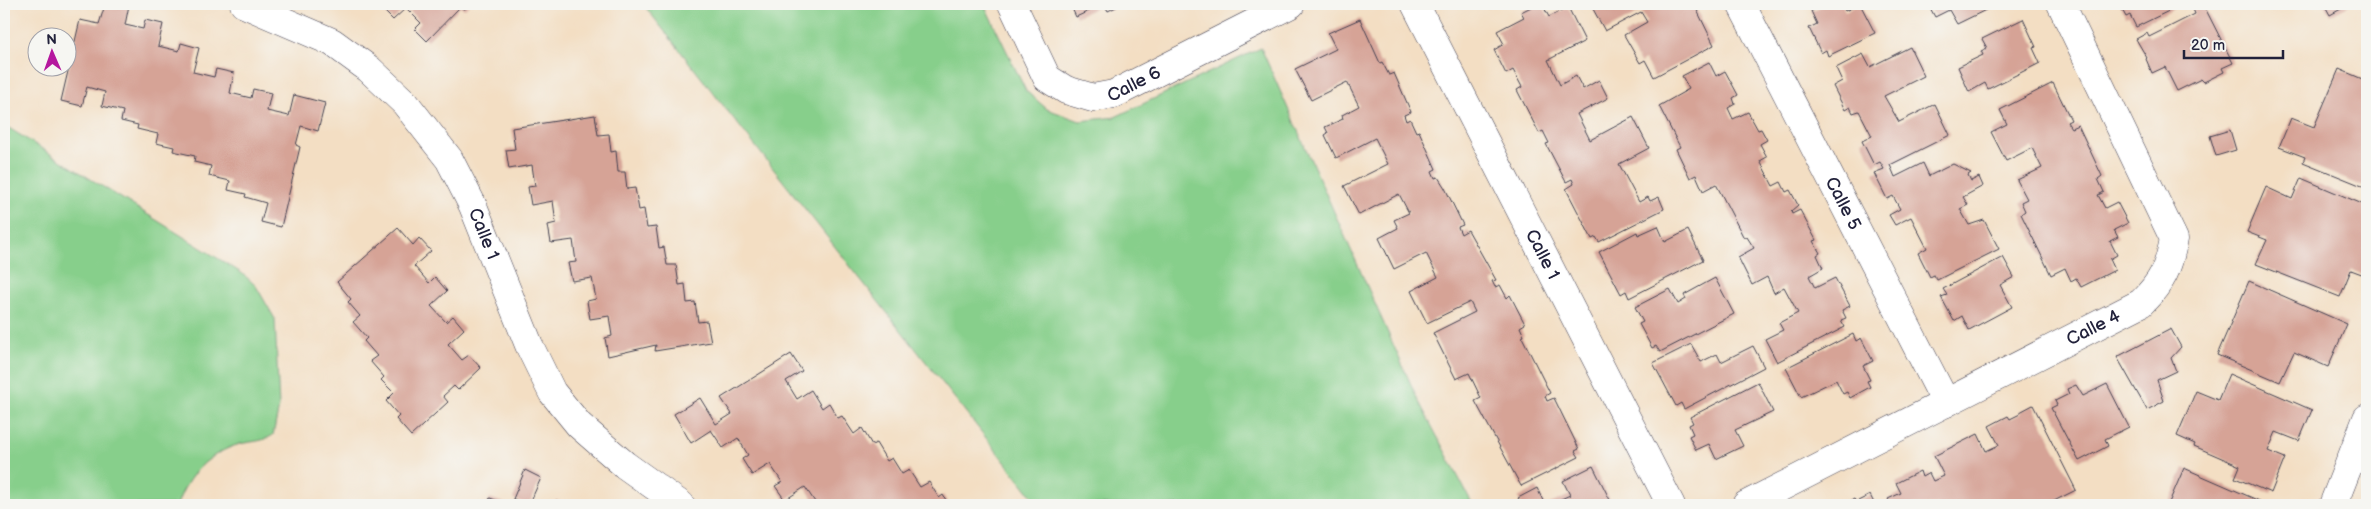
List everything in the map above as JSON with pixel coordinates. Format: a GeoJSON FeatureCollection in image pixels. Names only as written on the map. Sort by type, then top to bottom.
{"type":"FeatureCollection","features":[{"type":"Feature","properties":{"kind":"street","name":"Calle 1"},"geometry":{"type":"LineString","coordinates":[[244,4],[332,42],[369,69],[405,103],[449,159],[473,206],[529,345],[552,392],[585,430],[624,465],[681,505]]}},
{"type":"Feature","properties":{"kind":"street","name":"Calle 6"},"geometry":{"type":"LineString","coordinates":[[1012,4],[1047,78],[1066,90],[1093,98],[1114,94],[1291,4]]}},
{"type":"Feature","properties":{"kind":"street","name":"Calle 1"},"geometry":{"type":"LineString","coordinates":[[1415,4],[1671,505]]}},
{"type":"Feature","properties":{"kind":"street","name":"Calle 5"},"geometry":{"type":"LineString","coordinates":[[1741,4],[1946,403]]}},
{"type":"Feature","properties":{"kind":"street","name":"Calle 4"},"geometry":{"type":"LineString","coordinates":[[1746,505],[2141,303],[2158,285],[2170,262],[2174,239],[2061,4]]}},
{"type":"Feature","properties":{"kind":"street"},"geometry":{"type":"LineString","coordinates":[[2333,505],[2367,418]]}},
{"type":"Feature","properties":{"kind":"green space"},"geometry":{"type":"Polygon","coordinates":[[[643,4],[984,4],[1026,91],[1047,109],[1080,121],[1115,117],[1261,48],[1417,398],[1473,505],[1039,505],[643,4]]]}},
{"type":"Feature","properties":{"kind":"green space"},"geometry":{"type":"Polygon","coordinates":[[[4,125],[243,274],[256,286],[275,319],[279,407],[273,435],[229,448],[209,459],[193,475],[181,494],[177,505],[4,505],[4,125]]]}},
{"type":"Feature","properties":{"kind":"building"},"geometry":{"type":"Polygon","coordinates":[[[90,4],[129,5],[125,25],[143,29],[145,20],[163,24],[158,46],[179,51],[181,43],[199,48],[193,72],[214,77],[216,69],[234,73],[230,93],[251,98],[253,89],[271,93],[267,111],[289,116],[294,95],[325,103],[318,131],[301,126],[296,145],[300,147],[281,227],[261,222],[266,203],[245,197],[246,194],[228,190],[230,181],[209,176],[211,166],[194,162],[195,156],[173,151],[174,147],[156,143],[158,134],[137,129],[138,125],[121,121],[123,111],[102,106],[105,92],[87,87],[82,106],[61,101],[66,78],[78,78],[78,29],[80,20],[99,24],[104,8],[90,4]]]}},
{"type":"Feature","properties":{"kind":"building"},"geometry":{"type":"Polygon","coordinates":[[[384,4],[470,4],[465,9],[460,7],[427,41],[415,29],[421,23],[406,8],[393,20],[380,7],[384,4]]]}},
{"type":"Feature","properties":{"kind":"building"},"geometry":{"type":"Polygon","coordinates":[[[1070,4],[1104,4],[1076,17],[1070,4]]]}},
{"type":"Feature","properties":{"kind":"building"},"geometry":{"type":"Polygon","coordinates":[[[1104,4],[1122,4],[1108,11],[1104,4]]]}},
{"type":"Feature","properties":{"kind":"building"},"geometry":{"type":"Polygon","coordinates":[[[1485,4],[1496,4],[1488,8],[1485,4]]]}},
{"type":"Feature","properties":{"kind":"building"},"geometry":{"type":"Polygon","coordinates":[[[1537,4],[1542,4],[1549,17],[1568,7],[1585,41],[1548,60],[1560,85],[1576,76],[1583,89],[1599,80],[1608,98],[1577,114],[1590,140],[1633,117],[1649,148],[1619,164],[1639,202],[1648,197],[1650,201],[1659,197],[1664,209],[1599,242],[1596,237],[1592,239],[1566,189],[1574,184],[1572,179],[1566,182],[1546,144],[1549,143],[1543,131],[1539,133],[1517,90],[1522,87],[1513,70],[1506,74],[1494,50],[1504,44],[1497,31],[1524,17],[1521,12],[1537,4]]]}},
{"type":"Feature","properties":{"kind":"building"},"geometry":{"type":"Polygon","coordinates":[[[1602,4],[1694,4],[1714,45],[1654,77],[1645,60],[1640,63],[1624,35],[1647,22],[1641,12],[1605,31],[1593,9],[1602,4]]]}},
{"type":"Feature","properties":{"kind":"building"},"geometry":{"type":"Polygon","coordinates":[[[1826,4],[1842,4],[1845,11],[1860,4],[1875,33],[1828,56],[1826,50],[1821,53],[1809,28],[1817,24],[1811,11],[1826,4]]]}},
{"type":"Feature","properties":{"kind":"building"},"geometry":{"type":"Polygon","coordinates":[[[1928,4],[1998,4],[1957,24],[1949,10],[1935,17],[1928,4]]]}},
{"type":"Feature","properties":{"kind":"building"},"geometry":{"type":"Polygon","coordinates":[[[2119,4],[2183,4],[2136,27],[2130,15],[2126,17],[2119,4]]]}},
{"type":"Feature","properties":{"kind":"building"},"geometry":{"type":"Polygon","coordinates":[[[2191,4],[2203,4],[2233,63],[2222,68],[2224,72],[2204,82],[2201,79],[2177,91],[2165,67],[2152,73],[2147,58],[2136,39],[2147,33],[2149,37],[2195,14],[2191,4]]]}},
{"type":"Feature","properties":{"kind":"building"},"geometry":{"type":"Polygon","coordinates":[[[2324,4],[2350,4],[2330,15],[2324,4]]]}},
{"type":"Feature","properties":{"kind":"building"},"geometry":{"type":"Polygon","coordinates":[[[1360,19],[1380,63],[1382,62],[1389,75],[1394,73],[1411,112],[1404,115],[1406,121],[1410,119],[1416,132],[1419,131],[1436,169],[1432,171],[1435,178],[1438,177],[1445,188],[1463,225],[1458,227],[1461,234],[1468,230],[1496,280],[1492,281],[1495,287],[1500,285],[1507,298],[1510,295],[1525,324],[1520,327],[1524,336],[1522,337],[1550,393],[1545,396],[1547,401],[1554,398],[1579,449],[1575,451],[1579,457],[1521,486],[1475,401],[1481,398],[1469,373],[1456,379],[1433,333],[1475,312],[1470,302],[1427,323],[1411,291],[1438,277],[1426,253],[1394,269],[1379,238],[1398,228],[1394,220],[1409,213],[1399,194],[1359,215],[1344,186],[1388,164],[1375,138],[1336,158],[1325,135],[1328,133],[1325,127],[1343,119],[1342,115],[1359,106],[1347,82],[1311,100],[1295,69],[1336,49],[1328,33],[1360,19]]]}},
{"type":"Feature","properties":{"kind":"building"},"geometry":{"type":"Polygon","coordinates":[[[2023,19],[2036,47],[2033,48],[2040,63],[1988,89],[1985,83],[1969,92],[1958,67],[1983,55],[1981,51],[1987,48],[1982,39],[2023,19]]]}},
{"type":"Feature","properties":{"kind":"building"},"geometry":{"type":"Polygon","coordinates":[[[1910,47],[1924,76],[1884,96],[1899,122],[1935,104],[1950,135],[1890,165],[1895,177],[1923,163],[1929,176],[1953,164],[1971,173],[1968,175],[1971,181],[1979,177],[1983,186],[1963,197],[1968,205],[1960,209],[1969,225],[1984,220],[1999,249],[1937,280],[1934,275],[1930,277],[1918,253],[1927,248],[1911,217],[1895,225],[1889,215],[1900,209],[1893,196],[1887,199],[1874,173],[1884,169],[1880,162],[1874,165],[1862,141],[1872,136],[1859,111],[1853,113],[1850,107],[1845,110],[1833,86],[1842,81],[1836,68],[1863,54],[1870,67],[1910,47]]]}},
{"type":"Feature","properties":{"kind":"building"},"geometry":{"type":"Polygon","coordinates":[[[1709,62],[1716,76],[1725,71],[1738,95],[1733,98],[1735,104],[1728,108],[1733,119],[1748,112],[1758,130],[1761,129],[1767,140],[1760,144],[1767,157],[1760,161],[1773,186],[1781,182],[1786,192],[1790,190],[1798,205],[1791,211],[1792,214],[1800,210],[1816,240],[1813,241],[1820,253],[1817,255],[1823,268],[1809,276],[1815,288],[1835,278],[1850,306],[1842,310],[1846,318],[1841,320],[1845,327],[1777,362],[1765,339],[1783,330],[1779,323],[1798,313],[1784,287],[1774,293],[1767,277],[1752,285],[1738,257],[1754,248],[1747,237],[1744,238],[1716,184],[1703,191],[1696,175],[1690,178],[1676,149],[1680,147],[1659,106],[1689,89],[1682,76],[1709,62]]]}},
{"type":"Feature","properties":{"kind":"building"},"geometry":{"type":"Polygon","coordinates":[[[2339,69],[2367,81],[2367,126],[2364,133],[2367,134],[2367,188],[2303,162],[2305,157],[2279,147],[2291,118],[2314,127],[2339,69]]]}},
{"type":"Feature","properties":{"kind":"building"},"geometry":{"type":"Polygon","coordinates":[[[2053,83],[2071,120],[2067,122],[2071,128],[2078,125],[2102,176],[2098,179],[2104,192],[2098,195],[2105,208],[2117,202],[2128,223],[2114,230],[2118,237],[2110,241],[2117,255],[2110,259],[2115,270],[2081,287],[2076,278],[2071,281],[2065,268],[2051,275],[2021,214],[2025,211],[2021,202],[2027,199],[2017,180],[2042,168],[2032,148],[2006,161],[1991,132],[2007,124],[2000,110],[2053,83]]]}},
{"type":"Feature","properties":{"kind":"building"},"geometry":{"type":"Polygon","coordinates":[[[595,115],[598,135],[609,134],[611,152],[616,151],[618,172],[625,172],[627,189],[635,188],[639,210],[644,209],[647,228],[656,227],[659,248],[664,247],[667,265],[676,265],[679,285],[685,284],[687,303],[695,302],[698,322],[707,321],[711,342],[655,351],[656,345],[608,356],[605,338],[612,336],[609,316],[590,319],[587,301],[596,299],[592,278],[572,281],[568,263],[576,262],[573,240],[551,243],[548,225],[556,223],[553,201],[531,205],[528,187],[535,186],[532,165],[509,169],[506,150],[515,149],[512,128],[595,115]]]}},
{"type":"Feature","properties":{"kind":"building"},"geometry":{"type":"Polygon","coordinates":[[[2230,130],[2236,150],[2216,156],[2210,136],[2230,130]]]}},
{"type":"Feature","properties":{"kind":"building"},"geometry":{"type":"Polygon","coordinates":[[[2301,178],[2367,206],[2367,276],[2351,270],[2340,297],[2256,264],[2267,240],[2247,232],[2266,187],[2292,199],[2301,178]]]}},
{"type":"Feature","properties":{"kind":"building"},"geometry":{"type":"Polygon","coordinates":[[[1658,226],[1665,242],[1688,230],[1703,260],[1629,298],[1626,291],[1621,294],[1599,252],[1637,232],[1638,235],[1658,226]]]}},
{"type":"Feature","properties":{"kind":"building"},"geometry":{"type":"Polygon","coordinates":[[[398,228],[413,245],[419,238],[431,251],[414,266],[429,283],[435,277],[447,291],[431,306],[446,322],[453,316],[464,329],[448,344],[462,360],[469,355],[481,368],[458,390],[454,386],[443,396],[448,402],[411,436],[396,419],[399,416],[386,401],[394,393],[381,380],[384,377],[370,361],[377,356],[364,341],[367,338],[353,322],[360,316],[348,302],[351,299],[337,282],[398,228]]]}},
{"type":"Feature","properties":{"kind":"building"},"geometry":{"type":"Polygon","coordinates":[[[2003,257],[2014,277],[2000,285],[2012,307],[1969,330],[1962,316],[1954,321],[1941,297],[1947,295],[1943,289],[2003,257]]]}},
{"type":"Feature","properties":{"kind":"building"},"geometry":{"type":"Polygon","coordinates":[[[1715,278],[1734,314],[1660,352],[1656,346],[1652,348],[1639,324],[1643,322],[1635,307],[1670,289],[1678,304],[1686,299],[1684,295],[1715,278]]]}},
{"type":"Feature","properties":{"kind":"building"},"geometry":{"type":"Polygon","coordinates":[[[2249,281],[2347,324],[2328,367],[2294,352],[2280,382],[2217,355],[2249,281]]]}},
{"type":"Feature","properties":{"kind":"building"},"geometry":{"type":"Polygon","coordinates":[[[2171,329],[2181,347],[2171,358],[2176,371],[2157,380],[2164,401],[2147,410],[2117,357],[2171,329]]]}},
{"type":"Feature","properties":{"kind":"building"},"geometry":{"type":"Polygon","coordinates":[[[1853,334],[1856,341],[1861,338],[1873,361],[1863,366],[1870,380],[1867,381],[1870,387],[1850,398],[1847,392],[1843,394],[1836,380],[1801,397],[1786,368],[1853,334]]]}},
{"type":"Feature","properties":{"kind":"building"},"geometry":{"type":"Polygon","coordinates":[[[1691,344],[1701,362],[1717,354],[1721,362],[1753,346],[1764,367],[1684,409],[1681,403],[1676,406],[1653,363],[1691,344]]]}},
{"type":"Feature","properties":{"kind":"building"},"geometry":{"type":"Polygon","coordinates":[[[791,354],[802,371],[786,381],[797,399],[811,390],[822,408],[829,403],[838,418],[842,416],[854,434],[862,428],[872,445],[876,443],[887,461],[892,458],[902,474],[909,470],[920,487],[929,482],[939,498],[943,495],[949,505],[817,505],[805,487],[785,500],[775,486],[782,482],[770,464],[752,475],[742,459],[748,455],[738,438],[723,448],[711,430],[691,443],[674,414],[700,398],[716,424],[732,414],[721,398],[791,354]]]}},
{"type":"Feature","properties":{"kind":"building"},"geometry":{"type":"Polygon","coordinates":[[[2229,374],[2312,410],[2299,441],[2276,432],[2268,451],[2285,458],[2271,493],[2235,478],[2240,466],[2194,446],[2195,444],[2177,436],[2196,391],[2218,400],[2229,374]]]}},
{"type":"Feature","properties":{"kind":"building"},"geometry":{"type":"Polygon","coordinates":[[[1758,382],[1773,412],[1735,430],[1743,446],[1716,459],[1709,444],[1696,450],[1689,436],[1693,434],[1689,425],[1693,423],[1690,417],[1758,382]]]}},
{"type":"Feature","properties":{"kind":"building"},"geometry":{"type":"Polygon","coordinates":[[[2107,384],[2129,427],[2105,439],[2108,446],[2079,461],[2051,408],[2057,405],[2055,401],[2069,394],[2067,389],[2076,385],[2083,396],[2107,384]]]}},
{"type":"Feature","properties":{"kind":"building"},"geometry":{"type":"Polygon","coordinates":[[[2033,405],[2076,490],[2046,505],[2026,505],[2023,499],[2013,505],[1891,505],[1888,499],[1901,493],[1896,483],[1920,471],[1922,477],[1929,473],[1933,481],[1944,476],[1934,456],[1978,434],[1986,451],[1999,445],[1989,426],[2008,416],[2010,419],[2033,405]]]}},
{"type":"Feature","properties":{"kind":"building"},"geometry":{"type":"Polygon","coordinates":[[[1593,466],[1611,502],[1606,505],[1548,505],[1570,495],[1563,481],[1593,466]]]}},
{"type":"Feature","properties":{"kind":"building"},"geometry":{"type":"Polygon","coordinates":[[[2184,468],[2264,503],[2263,505],[2168,505],[2184,468]]]}},
{"type":"Feature","properties":{"kind":"building"},"geometry":{"type":"Polygon","coordinates":[[[525,470],[541,478],[529,505],[513,499],[525,470]]]}},
{"type":"Feature","properties":{"kind":"building"},"geometry":{"type":"Polygon","coordinates":[[[1537,488],[1545,505],[1522,505],[1518,498],[1537,488]]]}},
{"type":"Feature","properties":{"kind":"building"},"geometry":{"type":"Polygon","coordinates":[[[1870,495],[1875,505],[1842,505],[1854,499],[1856,502],[1870,495]]]}},
{"type":"Feature","properties":{"kind":"building"},"geometry":{"type":"Polygon","coordinates":[[[490,498],[509,505],[487,505],[490,498]]]}},
{"type":"Feature","properties":{"kind":"building"},"geometry":{"type":"Polygon","coordinates":[[[556,500],[571,505],[554,505],[556,500]]]}}]}
